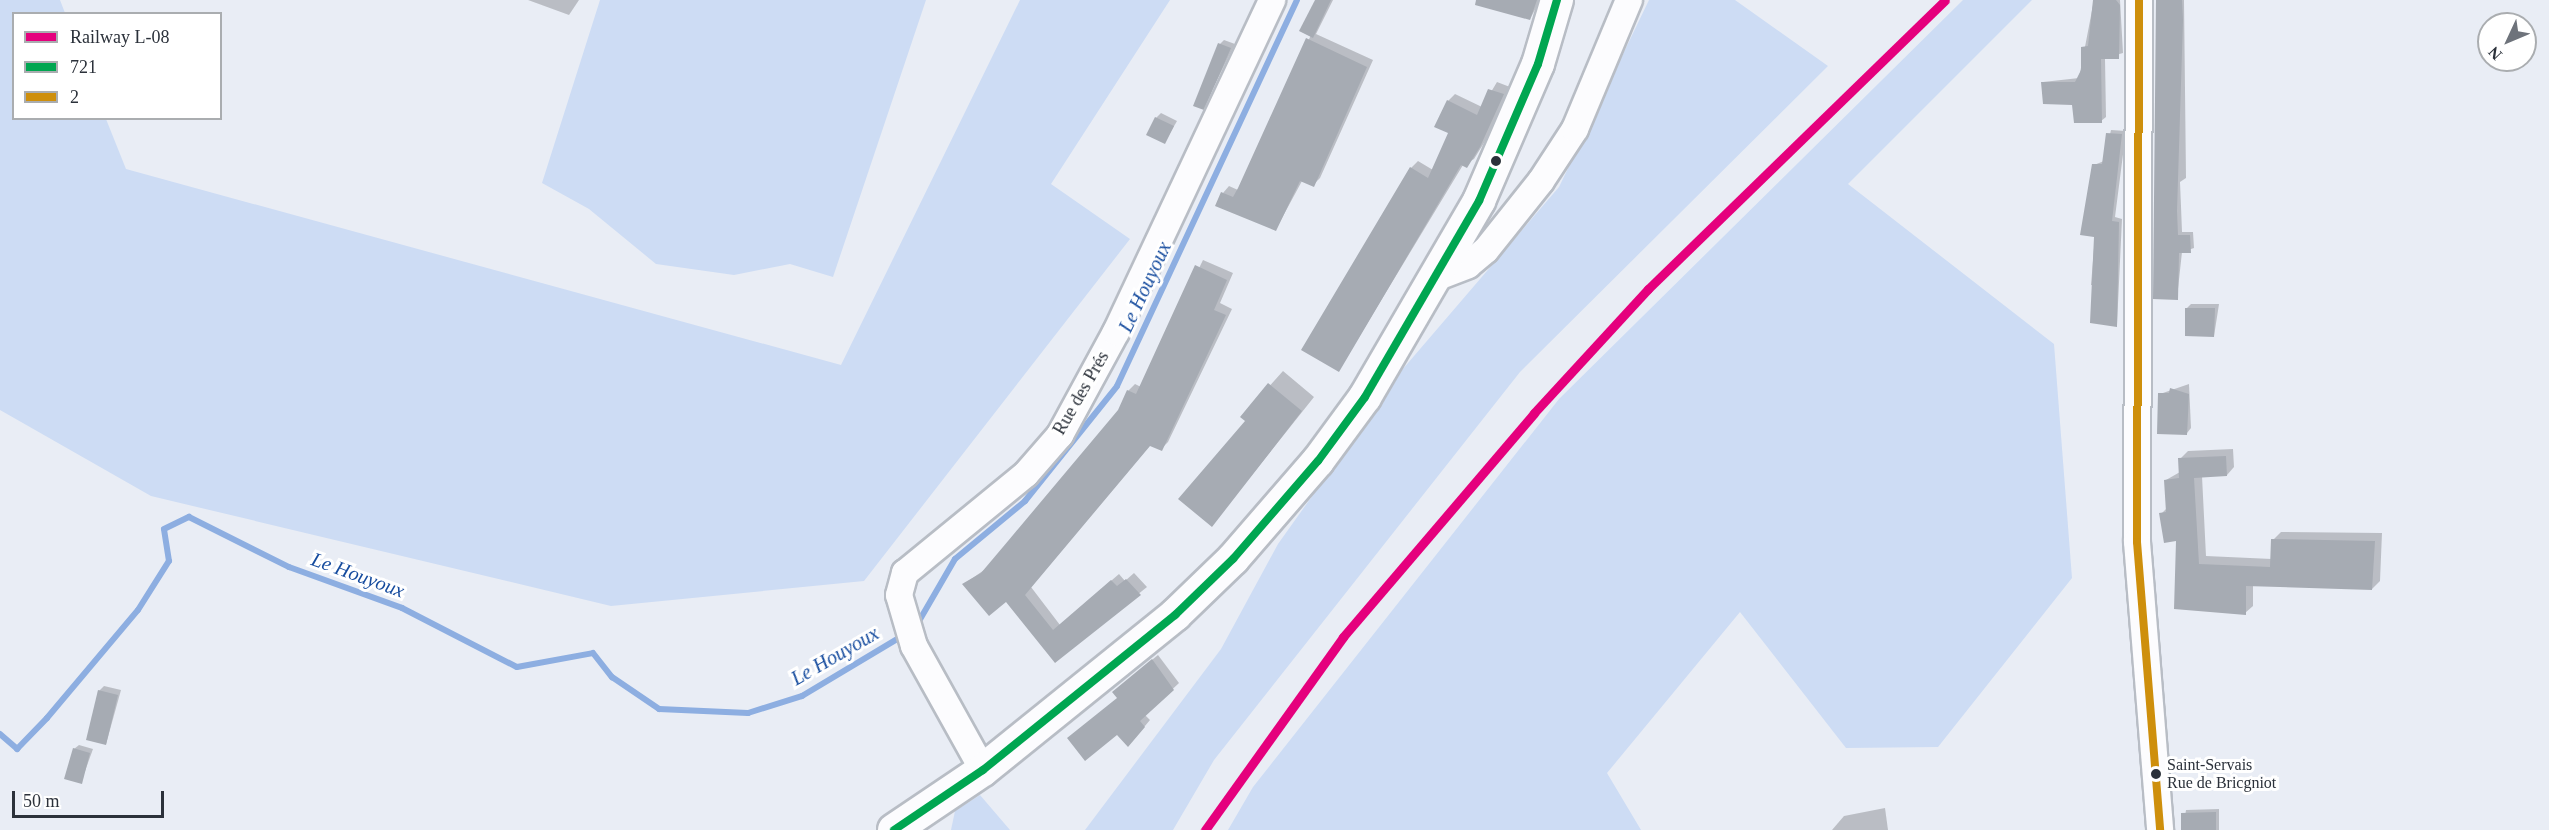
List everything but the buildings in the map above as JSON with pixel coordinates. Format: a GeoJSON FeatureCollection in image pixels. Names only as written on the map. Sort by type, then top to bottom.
{"type":"FeatureCollection","features":[{"type":"Feature","properties":{"kind":"main road"},"geometry":{"type":"LineString","coordinates":[[894,830],[983,770],[1151,636],[1233,560],[1343,428],[1440,276],[1512,132],[1557,0]]}},
{"type":"Feature","properties":{"kind":"street","name":"Rue des Prés"},"geometry":{"type":"LineString","coordinates":[[983,770],[914,646],[902,614],[905,573],[1026,474],[1060,435],[1116,332],[1272,0]]}},
{"type":"Feature","properties":{"kind":"street"},"geometry":{"type":"LineString","coordinates":[[1440,276],[1468,266],[1486,250],[1541,181],[1575,129],[1629,0]]}},
{"type":"Feature","properties":{"kind":"street"},"geometry":{"type":"LineString","coordinates":[[2139,0],[2137,542],[2160,830]]}},
{"type":"Feature","properties":{"kind":"shaded area"},"geometry":{"type":"Polygon","coordinates":[[[0,0],[60,0],[65,12],[12,12],[12,120],[106,120],[126,169],[841,365],[1020,0],[1170,0],[1051,184],[1130,239],[864,581],[611,606],[151,496],[0,410],[0,0]]]}},
{"type":"Feature","properties":{"kind":"shaded area"},"geometry":{"type":"Polygon","coordinates":[[[600,0],[926,0],[833,277],[790,264],[734,275],[656,264],[589,209],[542,183],[600,0]]]}},
{"type":"Feature","properties":{"kind":"shaded area"},"geometry":{"type":"Polygon","coordinates":[[[1649,0],[1735,0],[1828,66],[1520,372],[1214,760],[1173,830],[1085,830],[1221,649],[1278,544],[1402,370],[1559,187],[1649,0]]]}},
{"type":"Feature","properties":{"kind":"shaded area"},"geometry":{"type":"Polygon","coordinates":[[[1963,0],[2032,0],[1848,184],[2054,344],[2072,578],[1938,747],[1846,748],[1740,612],[1607,773],[1641,830],[1228,830],[1253,787],[1559,399],[1963,0]]]}},
{"type":"Feature","properties":{"kind":"shaded area"},"geometry":{"type":"Polygon","coordinates":[[[980,795],[1010,830],[951,830],[955,811],[980,795]]]}},
{"type":"Feature","properties":{"kind":"waterway","name":"Le Houyoux"},"geometry":{"type":"LineString","coordinates":[[915,628],[955,559],[1025,501],[1117,386],[1297,0]]}},
{"type":"Feature","properties":{"kind":"waterway","name":"Le Houyoux"},"geometry":{"type":"LineString","coordinates":[[0,734],[17,749],[47,718],[138,610],[169,561],[164,529],[189,517],[289,567],[402,608],[517,667],[593,653],[612,677],[659,709],[748,713],[802,696],[904,635]]}},
{"type":"Feature","properties":{"kind":"rail line","name":"L-08"},"geometry":{"type":"LineString","coordinates":[[1205,830],[1343,637],[1534,413],[1648,289],[1945,0]]}},
{"type":"Feature","properties":{"kind":"transit line","name":"721"},"geometry":{"type":"LineString","coordinates":[[894,830],[983,770],[1175,615],[1233,559],[1318,461],[1365,397],[1479,201],[1538,64],[1557,0]]}},
{"type":"Feature","properties":{"kind":"transit line","name":"2"},"geometry":{"type":"LineString","coordinates":[[2139,0],[2137,542],[2160,830]]}},
{"type":"Feature","properties":{"kind":"place","name":"Saint-Servais Rue de Bricgniot"},"geometry":{"type":"Point","coordinates":[2156,774]}}]}
